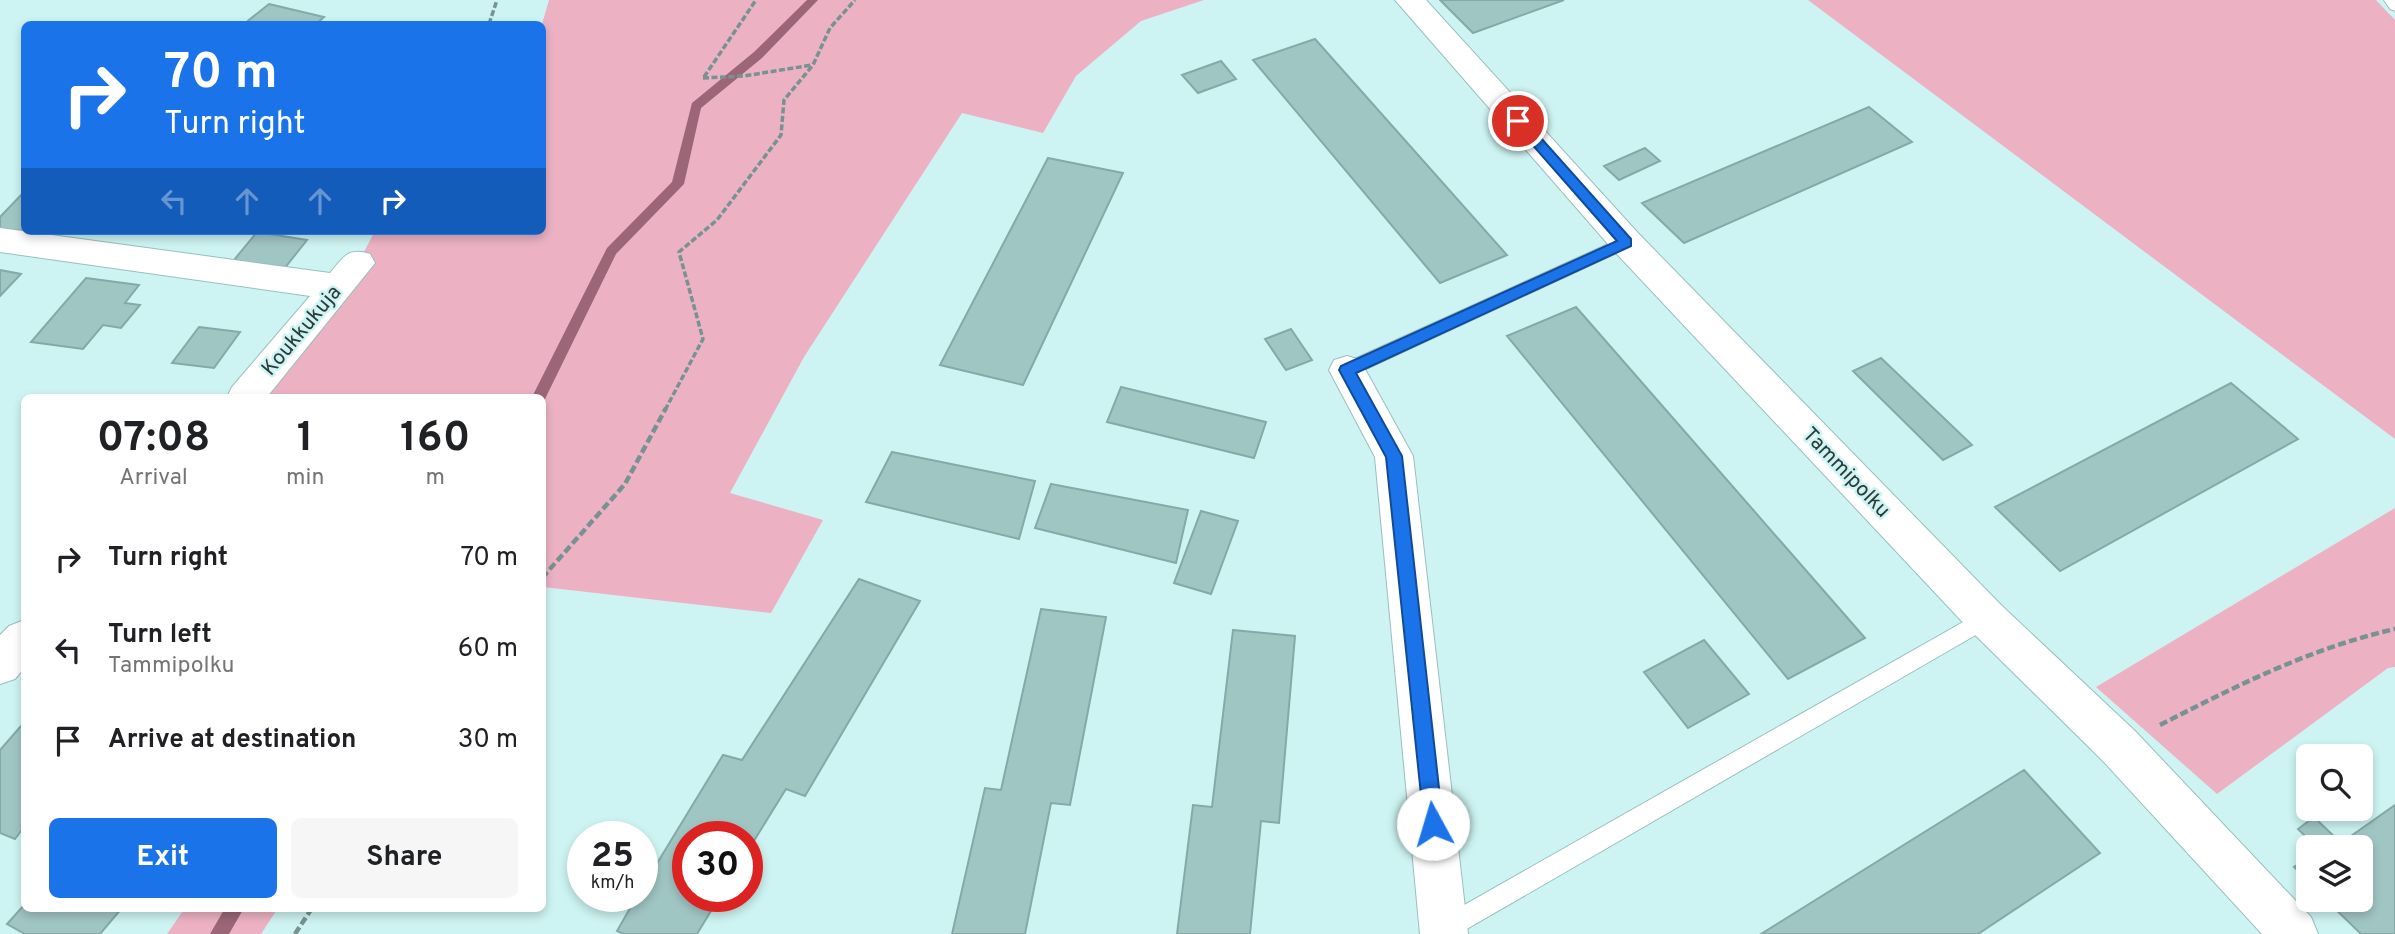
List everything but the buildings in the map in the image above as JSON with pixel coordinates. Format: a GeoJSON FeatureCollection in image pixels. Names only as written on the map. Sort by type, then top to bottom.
{"type":"FeatureCollection","features":[{"type":"Feature","properties":{"kind":"street","name":"Tammipolku"},"geometry":{"type":"LineString","coordinates":[[1410,0],[1626,242],[1986,618],[2119,746],[2294,934]]}},
{"type":"Feature","properties":{"kind":"street","name":"Koukkukuja"},"geometry":{"type":"LineString","coordinates":[[0,240],[348,275],[248,394]]}},
{"type":"Feature","properties":{"kind":"street"},"geometry":{"type":"LineString","coordinates":[[1347,370],[1394,456],[1444,931]]}},
{"type":"Feature","properties":{"kind":"street"},"geometry":{"type":"LineString","coordinates":[[0,665],[21,642]]}},
{"type":"Feature","properties":{"kind":"lane"},"geometry":{"type":"LineString","coordinates":[[2391,0],[2395,6]]}},
{"type":"Feature","properties":{"kind":"lane"},"geometry":{"type":"LineString","coordinates":[[1347,370],[1626,242]]}},
{"type":"Feature","properties":{"kind":"lane"},"geometry":{"type":"LineString","coordinates":[[1444,931],[1986,618]]}},
{"type":"Feature","properties":{"kind":"path"},"geometry":{"type":"LineString","coordinates":[[490,21],[497,0]]}},
{"type":"Feature","properties":{"kind":"path"},"geometry":{"type":"LineString","coordinates":[[756,0],[703,78],[744,76],[813,65]]}},
{"type":"Feature","properties":{"kind":"path"},"geometry":{"type":"LineString","coordinates":[[546,573],[625,484],[704,340],[679,252],[717,220],[781,135],[784,100],[813,65],[830,28],[855,0]]}},
{"type":"Feature","properties":{"kind":"path"},"geometry":{"type":"LineString","coordinates":[[2119,746],[2217,695],[2354,637],[2395,629]]}},
{"type":"Feature","properties":{"kind":"path"},"geometry":{"type":"LineString","coordinates":[[295,934],[309,912]]}},
{"type":"Feature","properties":{"kind":"shaded area"},"geometry":{"type":"Polygon","coordinates":[[[549,0],[1204,0],[1141,21],[1076,76],[1043,133],[962,113],[804,357],[730,493],[823,520],[771,613],[546,587],[546,394],[248,394],[358,263],[373,235],[546,235],[546,21],[543,21],[549,0]]]}},
{"type":"Feature","properties":{"kind":"shaded area"},"geometry":{"type":"Polygon","coordinates":[[[1808,0],[2376,0],[2395,20],[2395,439],[1808,0]]]}},
{"type":"Feature","properties":{"kind":"shaded area"},"geometry":{"type":"Polygon","coordinates":[[[2395,508],[2395,667],[2388,668],[2217,794],[2096,687],[2395,508]]]}},
{"type":"Feature","properties":{"kind":"shaded area"},"geometry":{"type":"Polygon","coordinates":[[[182,912],[275,912],[261,934],[167,934],[182,912]]]}},
{"type":"Feature","properties":{"kind":"waterway"},"geometry":{"type":"LineString","coordinates":[[540,394],[611,251],[678,184],[696,106],[758,55],[813,0]]}},
{"type":"Feature","properties":{"kind":"waterway"},"geometry":{"type":"LineString","coordinates":[[219,934],[233,912]]}},
{"type":"Feature","properties":{"kind":"route"},"geometry":{"type":"LineString","coordinates":[[1433,824],[1394,456],[1347,370],[1626,242],[1518,121]]}}]}
